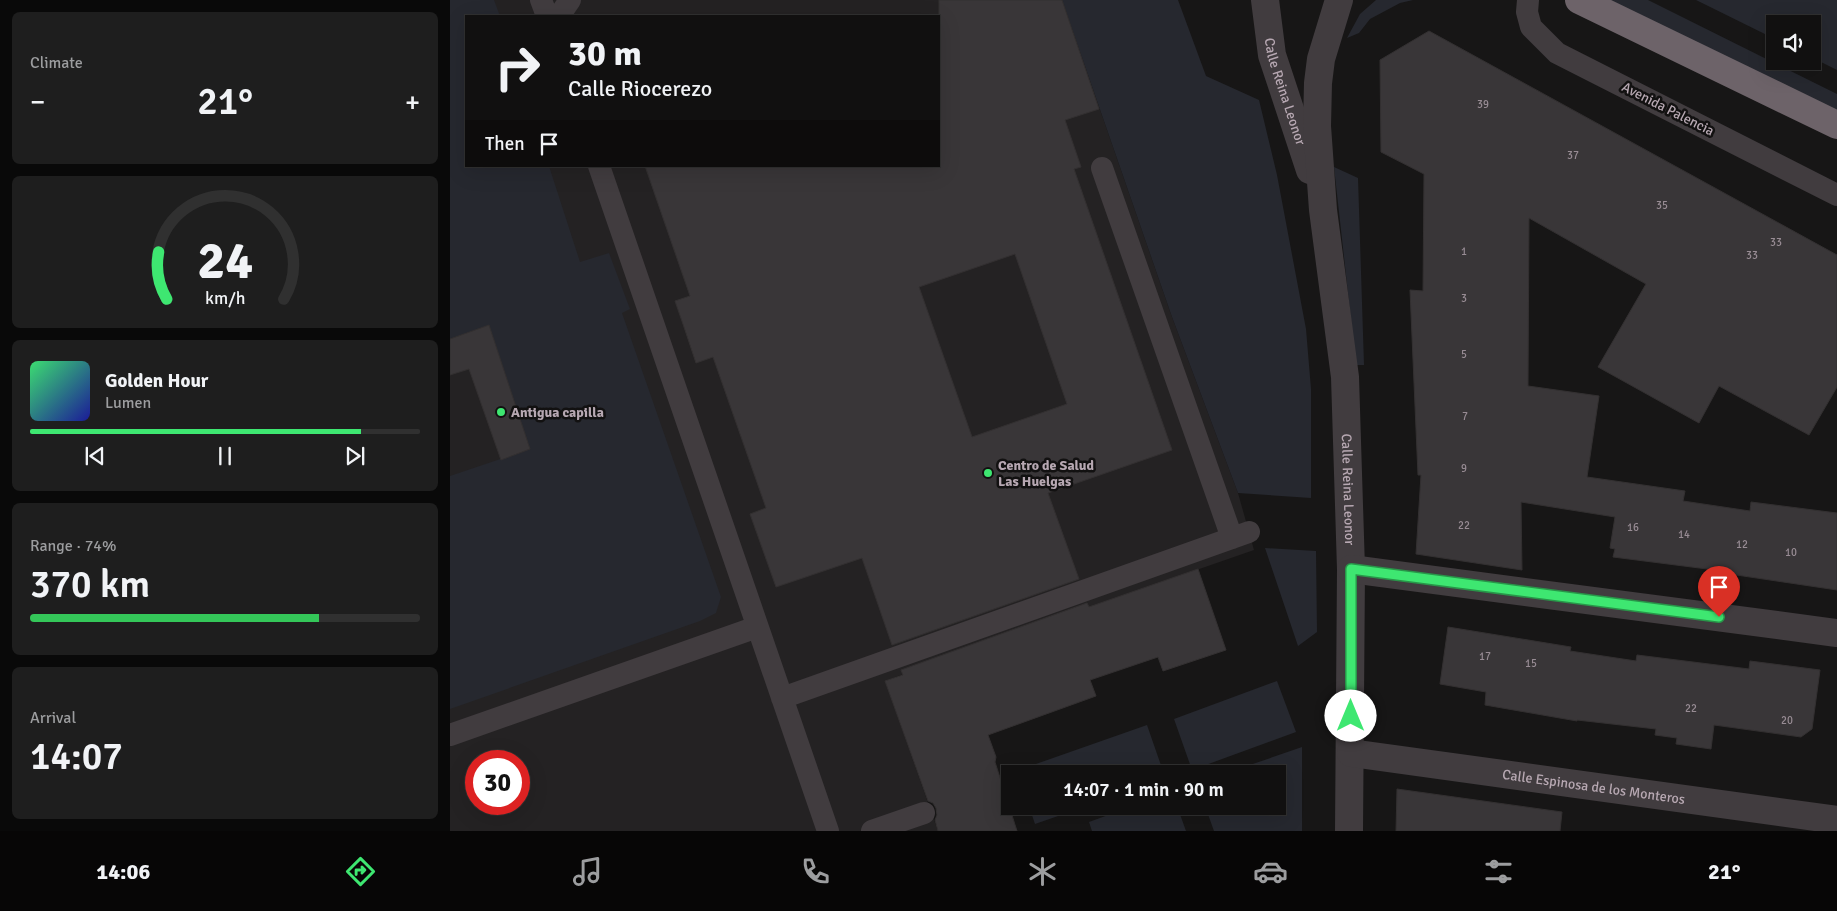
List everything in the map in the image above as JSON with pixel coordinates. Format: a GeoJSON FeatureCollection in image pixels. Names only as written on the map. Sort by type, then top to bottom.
{"type":"FeatureCollection","features":[{"type":"Feature","properties":{"kind":"highway"},"geometry":{"type":"LineString","coordinates":[[1579,0],[1837,125]]}},
{"type":"Feature","properties":{"kind":"street","name":"Calle Reina Leonor"},"geometry":{"type":"LineString","coordinates":[[1265,0],[1272,55],[1323,210]]}},
{"type":"Feature","properties":{"kind":"street","name":"Calle Reina Leonor"},"geometry":{"type":"LineString","coordinates":[[1338,0],[1321,60],[1318,83],[1317,126],[1323,210],[1345,377],[1351,569],[1349,831]]}},
{"type":"Feature","properties":{"kind":"street"},"geometry":{"type":"LineString","coordinates":[[1351,569],[1837,633]]}},
{"type":"Feature","properties":{"kind":"street","name":"Calle Espinosa de los Monteros"},"geometry":{"type":"LineString","coordinates":[[1351,753],[1837,820]]}},
{"type":"Feature","properties":{"kind":"lane"},"geometry":{"type":"LineString","coordinates":[[541,0],[547,15]]}},
{"type":"Feature","properties":{"kind":"lane"},"geometry":{"type":"LineString","coordinates":[[560,15],[570,0]]}},
{"type":"Feature","properties":{"kind":"lane","name":"Avenida Palencia"},"geometry":{"type":"LineString","coordinates":[[1528,0],[1527,12],[1531,28],[1557,53],[1837,195]]}},
{"type":"Feature","properties":{"kind":"lane"},"geometry":{"type":"LineString","coordinates":[[599,167],[828,831]]}},
{"type":"Feature","properties":{"kind":"lane"},"geometry":{"type":"LineString","coordinates":[[782,698],[1240,535],[1102,168]]}},
{"type":"Feature","properties":{"kind":"lane"},"geometry":{"type":"LineString","coordinates":[[450,735],[757,627]]}},
{"type":"Feature","properties":{"kind":"lane"},"geometry":{"type":"LineString","coordinates":[[872,831],[924,813]]}},
{"type":"Feature","properties":{"kind":"shaded area"},"geometry":{"type":"Polygon","coordinates":[[[450,0],[1062,0],[1172,317],[1238,493],[1254,550],[1007,636],[885,681],[938,831],[450,831],[450,0]]]}},
{"type":"Feature","properties":{"kind":"shaded area"},"geometry":{"type":"Polygon","coordinates":[[[450,0],[494,0],[500,15],[465,15],[465,167],[549,167],[580,262],[609,253],[630,309],[622,313],[721,597],[716,613],[700,621],[450,709],[450,476],[530,449],[489,325],[450,339],[450,0]]]}},
{"type":"Feature","properties":{"kind":"shaded area"},"geometry":{"type":"Polygon","coordinates":[[[1062,0],[1178,0],[1206,76],[1259,100],[1277,175],[1306,329],[1311,389],[1311,498],[1238,493],[1172,317],[1062,0]]]}},
{"type":"Feature","properties":{"kind":"shaded area"},"geometry":{"type":"Polygon","coordinates":[[[1376,0],[1413,0],[1400,3],[1370,19],[1359,33],[1347,38],[1360,14],[1376,0]]]}},
{"type":"Feature","properties":{"kind":"shaded area"},"geometry":{"type":"Polygon","coordinates":[[[1605,0],[1648,0],[1766,59],[1766,70],[1789,70],[1837,94],[1837,115],[1605,0]]]}},
{"type":"Feature","properties":{"kind":"shaded area"},"geometry":{"type":"Polygon","coordinates":[[[1696,0],[1837,0],[1837,70],[1821,62],[1821,15],[1766,15],[1766,35],[1696,0]]]}},
{"type":"Feature","properties":{"kind":"shaded area"},"geometry":{"type":"Polygon","coordinates":[[[1334,167],[1358,178],[1364,365],[1356,365],[1334,167]]]}},
{"type":"Feature","properties":{"kind":"shaded area"},"geometry":{"type":"Polygon","coordinates":[[[1265,548],[1316,551],[1317,632],[1298,646],[1265,548]]]}},
{"type":"Feature","properties":{"kind":"shaded area"},"geometry":{"type":"Polygon","coordinates":[[[1277,681],[1296,732],[1206,765],[1190,765],[1174,719],[1277,681]]]}},
{"type":"Feature","properties":{"kind":"shaded area"},"geometry":{"type":"Polygon","coordinates":[[[1147,725],[1161,765],[1033,765],[1147,725]]]}},
{"type":"Feature","properties":{"kind":"shaded area"},"geometry":{"type":"Polygon","coordinates":[[[1302,747],[1302,831],[1214,831],[1208,815],[1286,815],[1286,765],[1250,765],[1302,747]]]}},
{"type":"Feature","properties":{"kind":"shaded area"},"geometry":{"type":"Polygon","coordinates":[[[1032,815],[1061,815],[1035,824],[1032,815]]]}},
{"type":"Feature","properties":{"kind":"shaded area"},"geometry":{"type":"Polygon","coordinates":[[[1108,815],[1180,815],[1186,831],[1092,831],[1089,822],[1108,815]]]}},
{"type":"Feature","properties":{"kind":"building"},"geometry":{"type":"Polygon","coordinates":[[[939,0],[1062,0],[1099,109],[1065,120],[1081,167],[1074,169],[1172,450],[1048,493],[1079,579],[892,645],[862,558],[776,587],[750,514],[766,508],[713,357],[696,363],[675,301],[690,296],[645,167],[940,167],[939,0]],[[1015,254],[919,287],[972,437],[1067,404],[1015,254]]]}},
{"type":"Feature","properties":{"kind":"building"},"geometry":{"type":"Polygon","coordinates":[[[1429,31],[1837,255],[1837,387],[1809,435],[1719,386],[1699,423],[1598,367],[1646,284],[1529,218],[1528,386],[1599,396],[1587,477],[1685,491],[1683,501],[1750,511],[1751,502],[1837,513],[1837,590],[1723,573],[1723,571],[1613,557],[1615,549],[1610,548],[1615,517],[1521,502],[1522,570],[1416,554],[1421,475],[1418,475],[1410,290],[1423,291],[1424,174],[1381,152],[1380,60],[1429,31]]]}},
{"type":"Feature","properties":{"kind":"building","name":"Antigua capilla"},"geometry":{"type":"Polygon","coordinates":[[[489,325],[530,449],[501,460],[469,369],[450,375],[450,339],[489,325]]]}},
{"type":"Feature","properties":{"kind":"building"},"geometry":{"type":"Polygon","coordinates":[[[1198,569],[1226,650],[1163,671],[1158,657],[1090,680],[1096,696],[988,735],[996,757],[995,762],[1001,781],[1001,815],[1012,815],[1017,831],[938,831],[935,820],[937,815],[936,808],[933,803],[928,801],[885,681],[903,675],[901,670],[1087,603],[1089,607],[1198,569]]]}},
{"type":"Feature","properties":{"kind":"building"},"geometry":{"type":"Polygon","coordinates":[[[1448,627],[1571,647],[1570,651],[1636,661],[1637,655],[1749,669],[1750,661],[1820,670],[1812,729],[1801,737],[1714,725],[1711,749],[1676,744],[1677,738],[1655,735],[1656,729],[1577,721],[1485,705],[1486,692],[1440,684],[1448,627]]]}},
{"type":"Feature","properties":{"kind":"building"},"geometry":{"type":"Polygon","coordinates":[[[1397,789],[1562,812],[1560,831],[1396,831],[1397,789]]]}},
{"type":"Feature","properties":{"kind":"place","name":"Antigua capilla"},"geometry":{"type":"Point","coordinates":[501,412]}},
{"type":"Feature","properties":{"kind":"place","name":"Centro de Salud Las Huelgas"},"geometry":{"type":"Point","coordinates":[988,473]}},
{"type":"Feature","properties":{"kind":"route"},"geometry":{"type":"LineString","coordinates":[[1351,716],[1351,569],[1719,617]]}}]}
